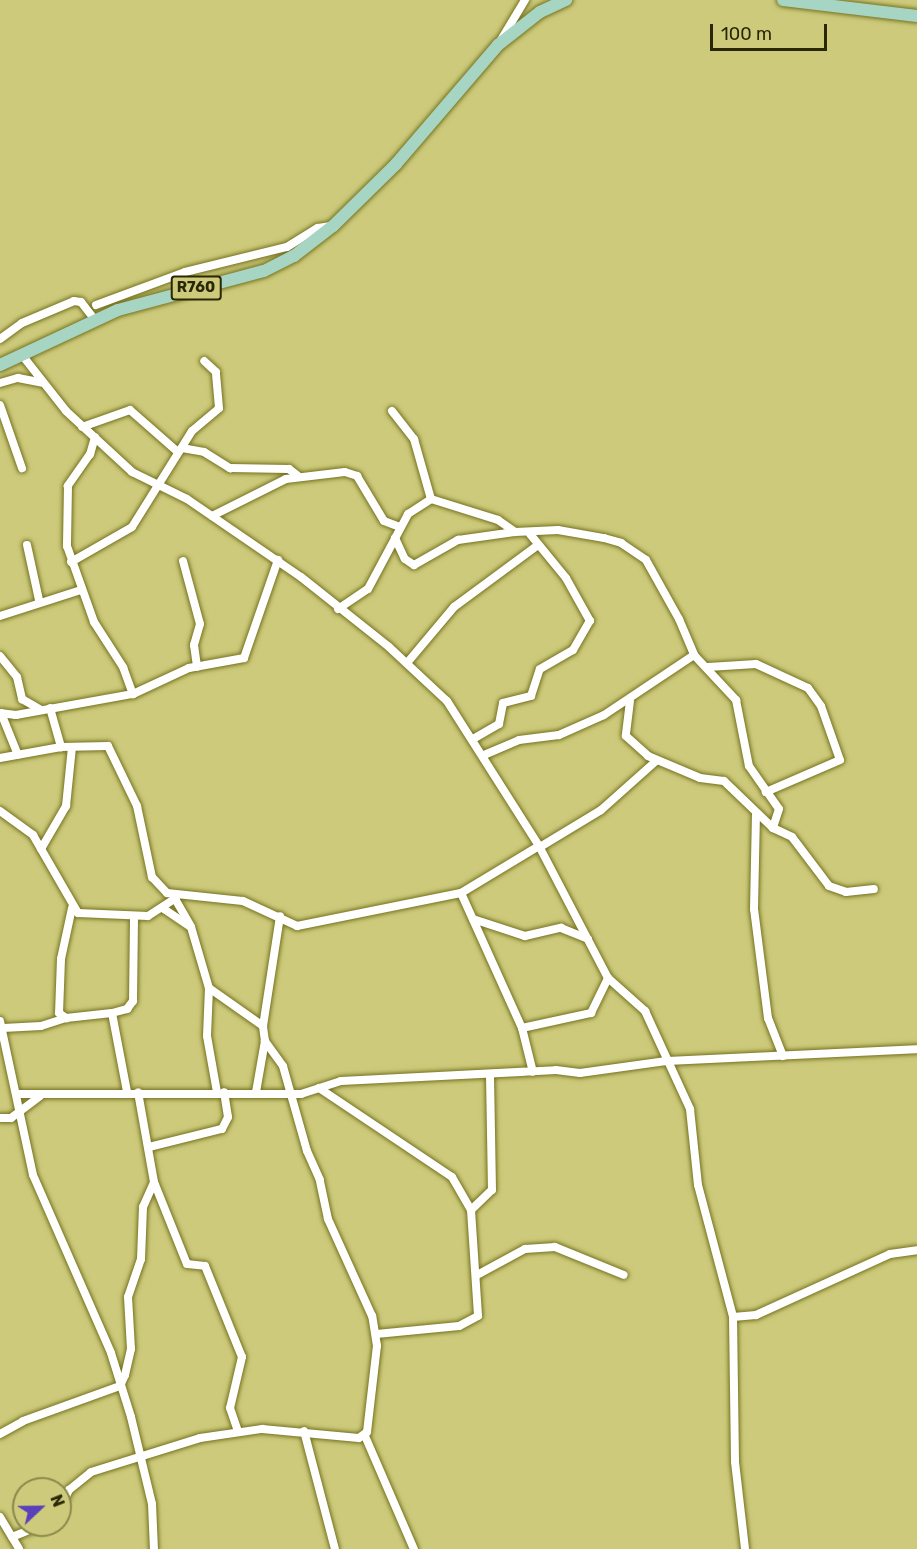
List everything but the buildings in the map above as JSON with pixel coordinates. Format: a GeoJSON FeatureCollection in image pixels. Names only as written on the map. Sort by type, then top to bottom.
{"type":"FeatureCollection","features":[{"type":"Feature","properties":{"kind":"main road"},"geometry":{"type":"LineString","coordinates":[[498,45],[540,12],[566,0]]}},
{"type":"Feature","properties":{"kind":"main road"},"geometry":{"type":"LineString","coordinates":[[783,0],[866,5],[917,16]]}},
{"type":"Feature","properties":{"kind":"main road","name":"R760"},"geometry":{"type":"LineString","coordinates":[[0,365],[92,317],[162,296],[264,271],[333,226],[373,184],[396,164],[498,45]]}},
{"type":"Feature","properties":{"kind":"street"},"geometry":{"type":"LineString","coordinates":[[498,45],[525,0]]}},
{"type":"Feature","properties":{"kind":"street"},"geometry":{"type":"LineString","coordinates":[[0,339],[22,323],[81,302],[96,305],[184,272],[287,247],[318,228],[333,226]]}},
{"type":"Feature","properties":{"kind":"street"},"geometry":{"type":"LineString","coordinates":[[81,302],[92,317]]}},
{"type":"Feature","properties":{"kind":"street"},"geometry":{"type":"LineString","coordinates":[[92,317],[96,305]]}},
{"type":"Feature","properties":{"kind":"street"},"geometry":{"type":"LineString","coordinates":[[22,355],[82,427],[132,472],[212,516],[278,560],[407,663],[447,701],[484,754],[540,846],[608,978],[645,1011],[690,1109],[698,1185],[724,1269],[733,1317],[735,1462],[745,1549]]}},
{"type":"Feature","properties":{"kind":"street"},"geometry":{"type":"LineString","coordinates":[[71,561],[132,527],[156,484],[201,421],[222,404],[216,372],[204,361]]}},
{"type":"Feature","properties":{"kind":"street"},"geometry":{"type":"LineString","coordinates":[[0,383],[18,378],[44,383]]}},
{"type":"Feature","properties":{"kind":"street"},"geometry":{"type":"LineString","coordinates":[[0,405],[22,468]]}},
{"type":"Feature","properties":{"kind":"street"},"geometry":{"type":"LineString","coordinates":[[82,427],[130,410],[180,450],[204,452],[230,468],[288,469],[298,476]]}},
{"type":"Feature","properties":{"kind":"street"},"geometry":{"type":"LineString","coordinates":[[392,411],[414,439],[431,499]]}},
{"type":"Feature","properties":{"kind":"street"},"geometry":{"type":"LineString","coordinates":[[95,437],[90,454],[68,486],[66,537],[81,590],[133,694]]}},
{"type":"Feature","properties":{"kind":"street"},"geometry":{"type":"LineString","coordinates":[[212,516],[298,476],[351,473],[378,515],[400,527]]}},
{"type":"Feature","properties":{"kind":"street"},"geometry":{"type":"LineString","coordinates":[[338,609],[368,589],[408,514],[431,499]]}},
{"type":"Feature","properties":{"kind":"street"},"geometry":{"type":"LineString","coordinates":[[431,499],[498,520],[515,532]]}},
{"type":"Feature","properties":{"kind":"street"},"geometry":{"type":"LineString","coordinates":[[395,538],[405,559],[414,565],[458,540],[515,532],[530,534],[558,530],[604,538],[634,550],[651,567],[666,593],[694,655],[708,667],[736,700],[749,766],[779,809],[773,828]]}},
{"type":"Feature","properties":{"kind":"street"},"geometry":{"type":"LineString","coordinates":[[473,739],[499,724],[504,703],[531,696],[540,669],[573,650],[590,621],[566,578],[530,534]]}},
{"type":"Feature","properties":{"kind":"street"},"geometry":{"type":"LineString","coordinates":[[27,545],[39,600]]}},
{"type":"Feature","properties":{"kind":"street"},"geometry":{"type":"LineString","coordinates":[[407,663],[454,608],[538,545]]}},
{"type":"Feature","properties":{"kind":"street"},"geometry":{"type":"LineString","coordinates":[[1,713],[16,715],[39,709],[133,694],[196,667],[237,661],[249,654],[278,560]]}},
{"type":"Feature","properties":{"kind":"street"},"geometry":{"type":"LineString","coordinates":[[183,561],[200,624],[194,645],[196,667]]}},
{"type":"Feature","properties":{"kind":"street"},"geometry":{"type":"LineString","coordinates":[[0,616],[39,600],[81,590]]}},
{"type":"Feature","properties":{"kind":"street"},"geometry":{"type":"LineString","coordinates":[[484,754],[519,740],[559,735],[630,701],[657,676],[694,655]]}},
{"type":"Feature","properties":{"kind":"street"},"geometry":{"type":"LineString","coordinates":[[0,656],[17,677],[22,699],[39,709]]}},
{"type":"Feature","properties":{"kind":"street"},"geometry":{"type":"LineString","coordinates":[[708,667],[733,662],[756,664],[808,688],[821,706],[840,760],[766,792]]}},
{"type":"Feature","properties":{"kind":"street"},"geometry":{"type":"LineString","coordinates":[[630,701],[626,736],[656,761],[699,778],[724,781],[773,828],[792,837],[829,886],[846,892],[874,889]]}},
{"type":"Feature","properties":{"kind":"street"},"geometry":{"type":"LineString","coordinates":[[50,708],[61,747]]}},
{"type":"Feature","properties":{"kind":"street"},"geometry":{"type":"LineString","coordinates":[[1,713],[18,754]]}},
{"type":"Feature","properties":{"kind":"street"},"geometry":{"type":"LineString","coordinates":[[10,731],[16,715]]}},
{"type":"Feature","properties":{"kind":"street"},"geometry":{"type":"LineString","coordinates":[[0,758],[61,747],[102,745],[112,749],[137,806],[152,877],[167,893],[176,898],[191,927],[209,988],[207,1036],[228,1117],[222,1129],[149,1147]]}},
{"type":"Feature","properties":{"kind":"street"},"geometry":{"type":"LineString","coordinates":[[41,849],[66,806],[72,747]]}},
{"type":"Feature","properties":{"kind":"street"},"geometry":{"type":"LineString","coordinates":[[167,893],[219,896],[307,927],[461,893],[601,810],[656,761]]}},
{"type":"Feature","properties":{"kind":"street"},"geometry":{"type":"LineString","coordinates":[[0,811],[20,824],[41,849],[72,908],[87,915],[134,917],[164,909],[176,898]]}},
{"type":"Feature","properties":{"kind":"street"},"geometry":{"type":"LineString","coordinates":[[756,813],[754,909],[768,1018],[783,1056]]}},
{"type":"Feature","properties":{"kind":"street"},"geometry":{"type":"LineString","coordinates":[[461,893],[522,1028],[533,1072]]}},
{"type":"Feature","properties":{"kind":"street"},"geometry":{"type":"LineString","coordinates":[[58,1017],[61,959],[72,908]]}},
{"type":"Feature","properties":{"kind":"street"},"geometry":{"type":"LineString","coordinates":[[164,909],[191,927]]}},
{"type":"Feature","properties":{"kind":"street"},"geometry":{"type":"LineString","coordinates":[[256,1092],[265,1041],[262,1026],[280,916]]}},
{"type":"Feature","properties":{"kind":"street"},"geometry":{"type":"LineString","coordinates":[[134,917],[134,1001],[127,1010],[1,1025],[36,1182],[102,1329],[142,1456],[152,1504],[154,1549]]}},
{"type":"Feature","properties":{"kind":"street"},"geometry":{"type":"LineString","coordinates":[[473,919],[525,936],[574,930],[589,941]]}},
{"type":"Feature","properties":{"kind":"street"},"geometry":{"type":"LineString","coordinates":[[522,1028],[591,1012],[608,978]]}},
{"type":"Feature","properties":{"kind":"street"},"geometry":{"type":"LineString","coordinates":[[209,988],[262,1026]]}},
{"type":"Feature","properties":{"kind":"street"},"geometry":{"type":"LineString","coordinates":[[112,1013],[127,1092]]}},
{"type":"Feature","properties":{"kind":"street"},"geometry":{"type":"LineString","coordinates":[[265,1041],[284,1066],[328,1219],[362,1288],[376,1334],[365,1436],[414,1549]]}},
{"type":"Feature","properties":{"kind":"street"},"geometry":{"type":"LineString","coordinates":[[18,1094],[40,1096],[127,1092],[291,1092],[319,1088],[341,1081],[533,1072],[580,1073],[666,1061],[917,1049]]}},
{"type":"Feature","properties":{"kind":"street"},"geometry":{"type":"LineString","coordinates":[[471,1210],[492,1190],[490,1074]]}},
{"type":"Feature","properties":{"kind":"street"},"geometry":{"type":"LineString","coordinates":[[319,1088],[452,1177],[471,1210],[478,1316],[471,1323],[376,1334]]}},
{"type":"Feature","properties":{"kind":"street"},"geometry":{"type":"LineString","coordinates":[[138,1092],[154,1182],[187,1264],[205,1266],[242,1356],[230,1408],[238,1431]]}},
{"type":"Feature","properties":{"kind":"street"},"geometry":{"type":"LineString","coordinates":[[0,1118],[11,1118],[20,1108],[40,1096]]}},
{"type":"Feature","properties":{"kind":"street"},"geometry":{"type":"LineString","coordinates":[[120,1386],[131,1349],[128,1297],[141,1259],[143,1207],[154,1182]]}},
{"type":"Feature","properties":{"kind":"street"},"geometry":{"type":"LineString","coordinates":[[477,1275],[525,1249],[555,1247],[624,1275]]}},
{"type":"Feature","properties":{"kind":"street"},"geometry":{"type":"LineString","coordinates":[[733,1317],[756,1315],[890,1254],[917,1250]]}},
{"type":"Feature","properties":{"kind":"street"},"geometry":{"type":"LineString","coordinates":[[0,1434],[22,1421],[120,1386]]}},
{"type":"Feature","properties":{"kind":"street"},"geometry":{"type":"LineString","coordinates":[[72,1488],[91,1472],[238,1431],[304,1431],[365,1436]]}},
{"type":"Feature","properties":{"kind":"street"},"geometry":{"type":"LineString","coordinates":[[304,1431],[335,1549]]}},
{"type":"Feature","properties":{"kind":"street"},"geometry":{"type":"LineString","coordinates":[[0,1517],[19,1549]]}}]}
